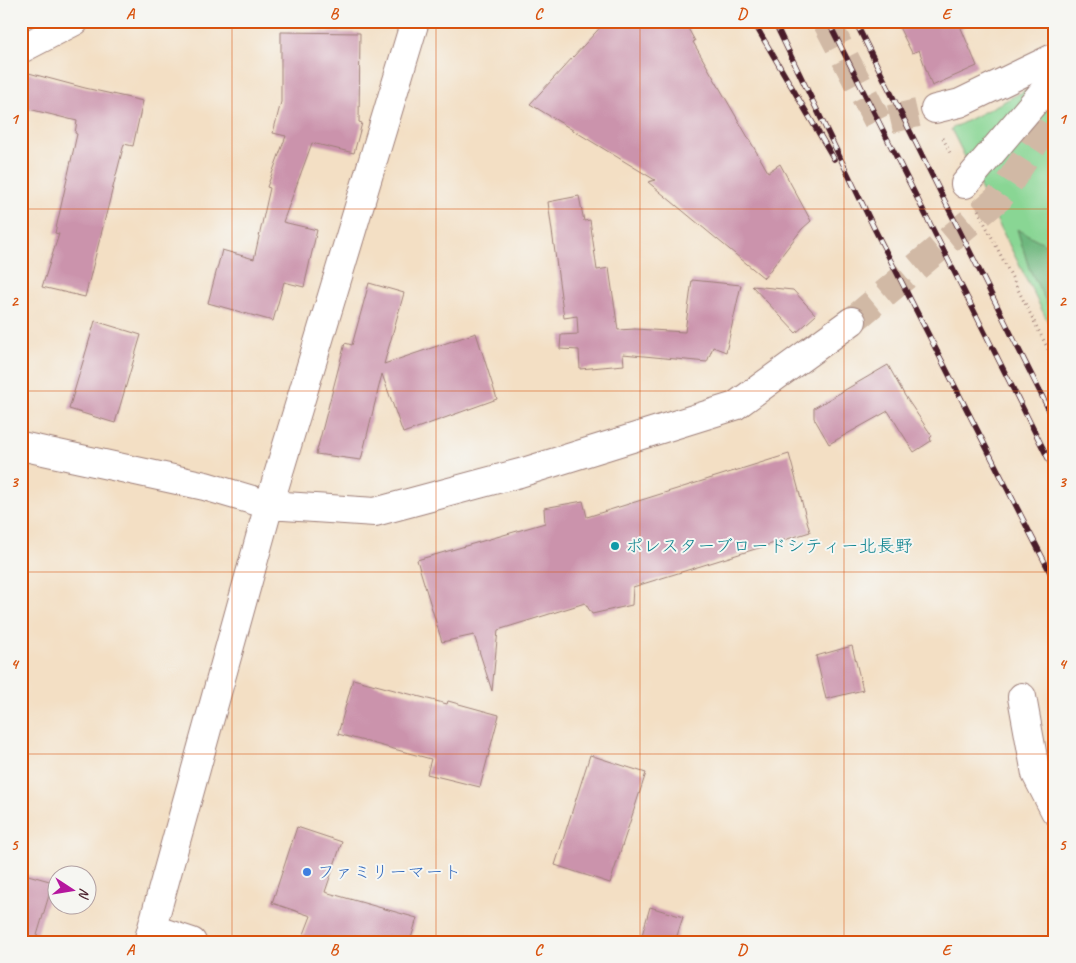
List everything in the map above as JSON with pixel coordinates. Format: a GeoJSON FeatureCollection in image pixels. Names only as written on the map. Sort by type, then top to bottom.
{"type":"FeatureCollection","features":[{"type":"Feature","properties":{"kind":"street"},"geometry":{"type":"LineString","coordinates":[[21,49],[75,21]]}},
{"type":"Feature","properties":{"kind":"street"},"geometry":{"type":"LineString","coordinates":[[192,942],[150,935],[269,505],[415,21]]}},
{"type":"Feature","properties":{"kind":"street"},"geometry":{"type":"LineString","coordinates":[[934,109],[960,103],[1055,57]]}},
{"type":"Feature","properties":{"kind":"street"},"geometry":{"type":"LineString","coordinates":[[965,184],[1043,92],[1051,87],[1055,87]]}},
{"type":"Feature","properties":{"kind":"street"},"geometry":{"type":"LineString","coordinates":[[21,446],[205,486],[269,505],[375,512],[539,468],[734,406],[852,321]]}},
{"type":"Feature","properties":{"kind":"street"},"geometry":{"type":"LineString","coordinates":[[1022,697],[1036,774],[1055,811]]}},
{"type":"Feature","properties":{"kind":"path"},"geometry":{"type":"LineString","coordinates":[[934,109],[940,132],[1055,363]]}},
{"type":"Feature","properties":{"kind":"green space"},"geometry":{"type":"Polygon","coordinates":[[[1055,75],[1055,336],[951,129],[1055,75]]]}},
{"type":"Feature","properties":{"kind":"green space"},"geometry":{"type":"Polygon","coordinates":[[[1017,229],[1055,249],[1055,319],[1029,268],[1017,229]]]}},
{"type":"Feature","properties":{"kind":"building"},"geometry":{"type":"Polygon","coordinates":[[[606,21],[684,21],[695,41],[693,42],[768,172],[780,164],[811,221],[802,229],[764,278],[648,182],[655,180],[530,104],[606,21]]]}},
{"type":"Feature","properties":{"kind":"building"},"geometry":{"type":"Polygon","coordinates":[[[896,21],[975,21],[961,28],[977,66],[932,86],[919,50],[912,53],[896,21]]]}},
{"type":"Feature","properties":{"kind":"building"},"geometry":{"type":"Polygon","coordinates":[[[281,32],[360,33],[359,122],[362,123],[354,153],[312,143],[283,222],[317,230],[304,287],[284,282],[273,321],[208,303],[222,250],[254,259],[270,188],[267,187],[286,136],[273,133],[281,102],[281,32]]]}},
{"type":"Feature","properties":{"kind":"building"},"geometry":{"type":"Polygon","coordinates":[[[25,72],[143,101],[133,146],[124,144],[85,297],[42,287],[59,234],[55,233],[77,134],[75,133],[77,121],[21,107],[21,92],[25,72]]]}},
{"type":"Feature","properties":{"kind":"building"},"geometry":{"type":"Polygon","coordinates":[[[579,196],[584,221],[590,220],[597,270],[609,268],[618,330],[635,329],[685,332],[692,280],[741,285],[726,352],[713,347],[707,362],[623,354],[624,365],[580,369],[579,350],[560,349],[561,335],[578,334],[577,316],[564,318],[548,202],[579,196]]]}},
{"type":"Feature","properties":{"kind":"building"},"geometry":{"type":"Polygon","coordinates":[[[369,283],[404,293],[384,364],[476,333],[497,399],[403,433],[382,374],[361,460],[316,454],[345,343],[352,345],[369,283]]]}},
{"type":"Feature","properties":{"kind":"building"},"geometry":{"type":"Polygon","coordinates":[[[752,286],[793,290],[816,315],[796,333],[752,286]]]}},
{"type":"Feature","properties":{"kind":"building"},"geometry":{"type":"Polygon","coordinates":[[[95,321],[141,335],[115,423],[69,409],[95,321]]]}},
{"type":"Feature","properties":{"kind":"building"},"geometry":{"type":"Polygon","coordinates":[[[888,365],[905,396],[932,436],[930,438],[931,441],[914,452],[888,411],[829,444],[814,418],[814,408],[888,365]]]}},
{"type":"Feature","properties":{"kind":"building","name":"ポレスターブロードシティー北長野"},"geometry":{"type":"Polygon","coordinates":[[[789,454],[810,532],[633,587],[632,605],[592,614],[585,603],[498,630],[492,691],[474,635],[442,642],[417,560],[545,523],[544,508],[583,501],[587,517],[789,454]]]}},
{"type":"Feature","properties":{"kind":"building"},"geometry":{"type":"Polygon","coordinates":[[[852,646],[863,690],[826,699],[816,656],[852,646]]]}},
{"type":"Feature","properties":{"kind":"building"},"geometry":{"type":"Polygon","coordinates":[[[353,679],[447,704],[448,701],[499,715],[480,787],[427,774],[431,759],[338,734],[353,679]]]}},
{"type":"Feature","properties":{"kind":"building"},"geometry":{"type":"Polygon","coordinates":[[[590,755],[646,773],[610,883],[555,865],[590,755]]]}},
{"type":"Feature","properties":{"kind":"building"},"geometry":{"type":"Polygon","coordinates":[[[297,827],[342,842],[325,892],[417,918],[410,942],[301,942],[311,916],[272,903],[297,827]]]}},
{"type":"Feature","properties":{"kind":"building"},"geometry":{"type":"Polygon","coordinates":[[[21,873],[48,881],[48,899],[35,942],[21,942],[21,873]]]}},
{"type":"Feature","properties":{"kind":"building"},"geometry":{"type":"Polygon","coordinates":[[[650,907],[683,917],[675,942],[640,942],[650,907]]]}},
{"type":"Feature","properties":{"kind":"tunnel"},"geometry":{"type":"LineString","coordinates":[[826,21],[878,122],[935,109]]}},
{"type":"Feature","properties":{"kind":"tunnel"},"geometry":{"type":"LineString","coordinates":[[852,321],[1000,197],[1055,112]]}},
{"type":"Feature","properties":{"kind":"railway"},"geometry":{"type":"LineString","coordinates":[[753,21],[834,159]]}},
{"type":"Feature","properties":{"kind":"railway"},"geometry":{"type":"LineString","coordinates":[[774,21],[875,230],[1055,582]]}},
{"type":"Feature","properties":{"kind":"railway"},"geometry":{"type":"LineString","coordinates":[[828,21],[1055,472]]}},
{"type":"Feature","properties":{"kind":"railway"},"geometry":{"type":"LineString","coordinates":[[855,21],[1055,422]]}},
{"type":"Feature","properties":{"kind":"place","name":"ポレスターブロードシティー北長野"},"geometry":{"type":"Point","coordinates":[615,546]}},
{"type":"Feature","properties":{"kind":"place","name":"ファミリーマート"},"geometry":{"type":"Point","coordinates":[307,872]}}]}
